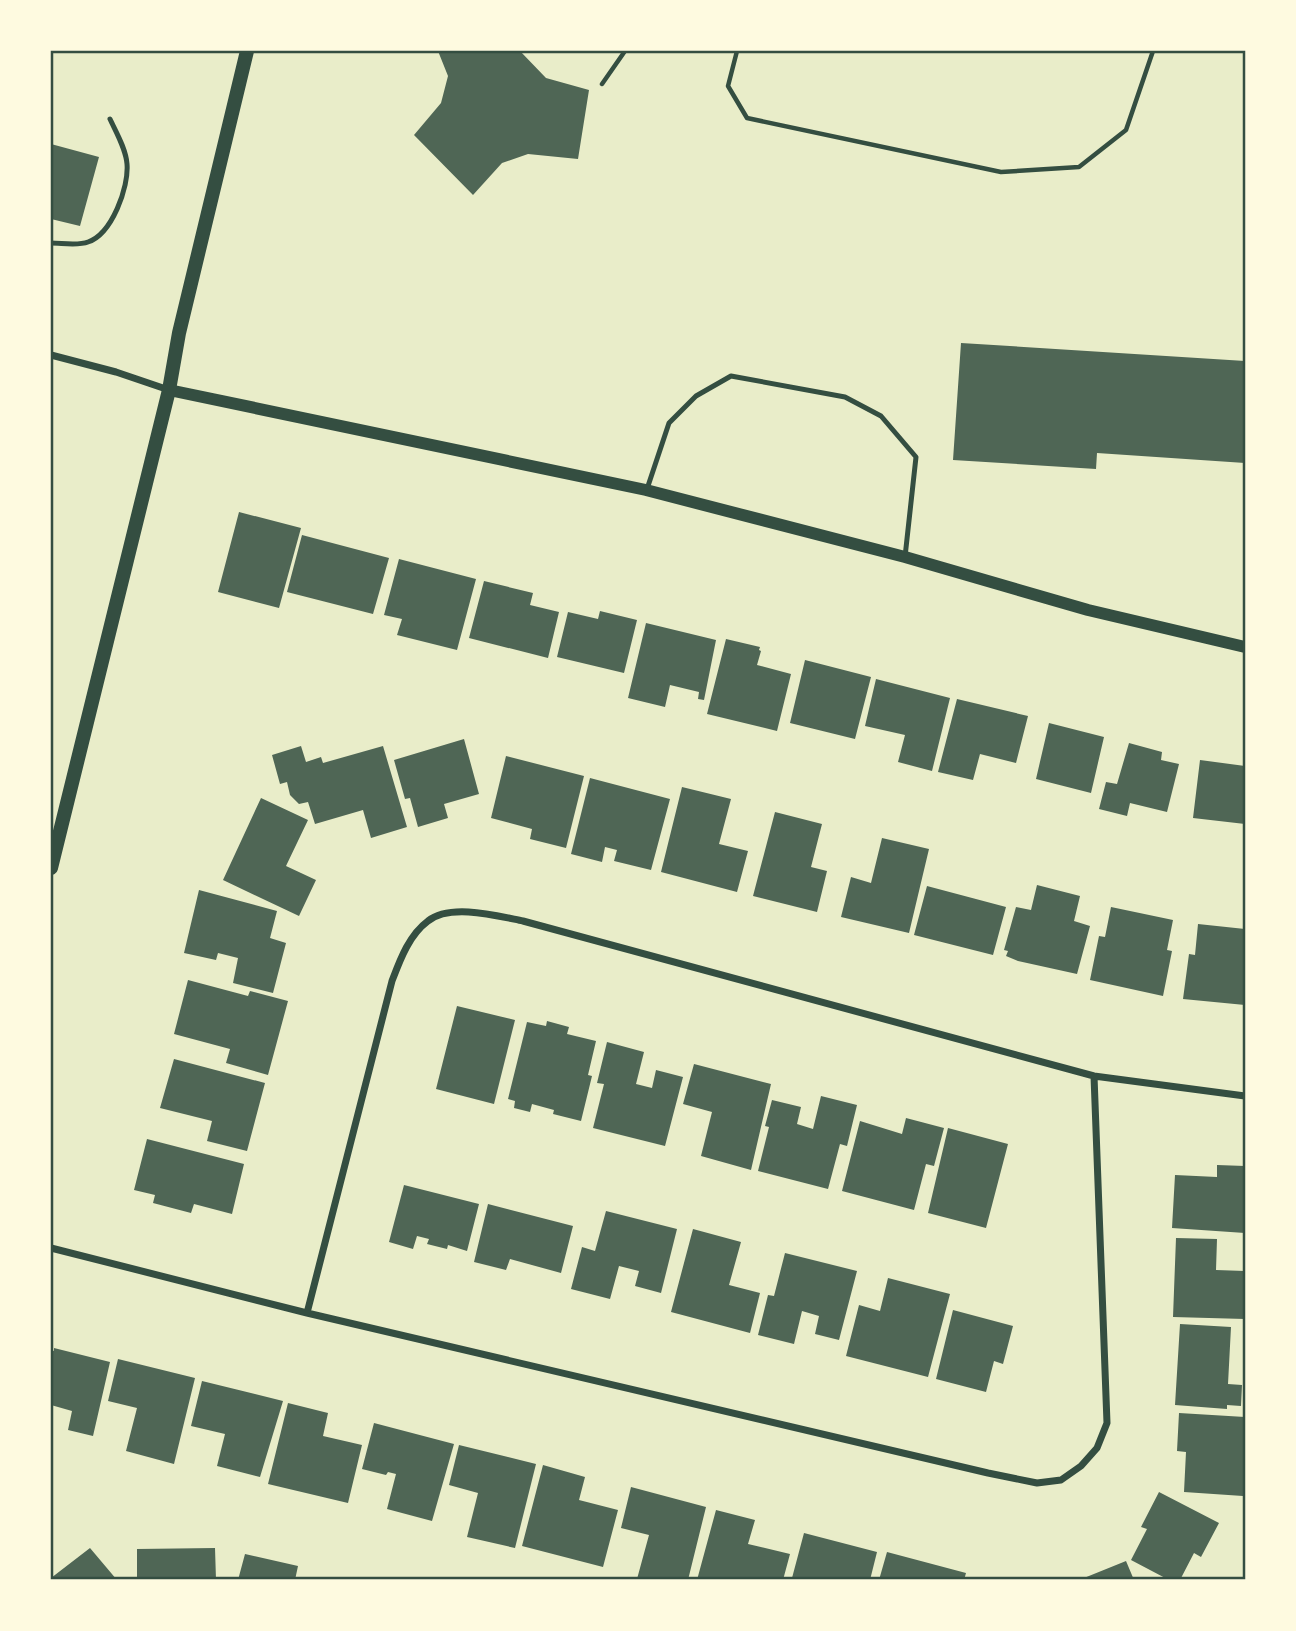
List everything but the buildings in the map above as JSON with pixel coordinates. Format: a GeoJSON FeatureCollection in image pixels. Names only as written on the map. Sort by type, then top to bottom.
{"type":"FeatureCollection","features":[{"type":"Feature","properties":{"kind":"main road"},"geometry":{"type":"LineString","coordinates":[[51,868],[169,390],[194,269],[247,51]]}},
{"type":"Feature","properties":{"kind":"street"},"geometry":{"type":"LineString","coordinates":[[51,355],[116,372],[169,390],[646,490],[905,557],[1088,610],[1245,647]]}},
{"type":"Feature","properties":{"kind":"street"},"geometry":{"type":"LineString","coordinates":[[307,1313],[392,981],[402,955],[418,932],[428,920],[441,915],[480,912],[523,921],[1094,1076],[1245,1096]]}},
{"type":"Feature","properties":{"kind":"street"},"geometry":{"type":"LineString","coordinates":[[51,1248],[307,1313],[988,1473],[1037,1483],[1061,1480],[1081,1466],[1097,1448],[1107,1423],[1094,1076]]}},
{"type":"Feature","properties":{"kind":"lane"},"geometry":{"type":"LineString","coordinates":[[51,243],[87,243],[103,234],[120,205],[127,164],[110,118]]}},
{"type":"Feature","properties":{"kind":"lane"},"geometry":{"type":"LineString","coordinates":[[646,490],[669,423],[696,396],[731,376],[845,397],[881,416],[916,457],[905,557]]}},
{"type":"Feature","properties":{"kind":"path"},"geometry":{"type":"LineString","coordinates":[[602,84],[625,51]]}},
{"type":"Feature","properties":{"kind":"path"},"geometry":{"type":"LineString","coordinates":[[737,51],[728,86],[747,118],[1001,172],[1079,167],[1089,160],[1126,130],[1153,51]]}}]}
